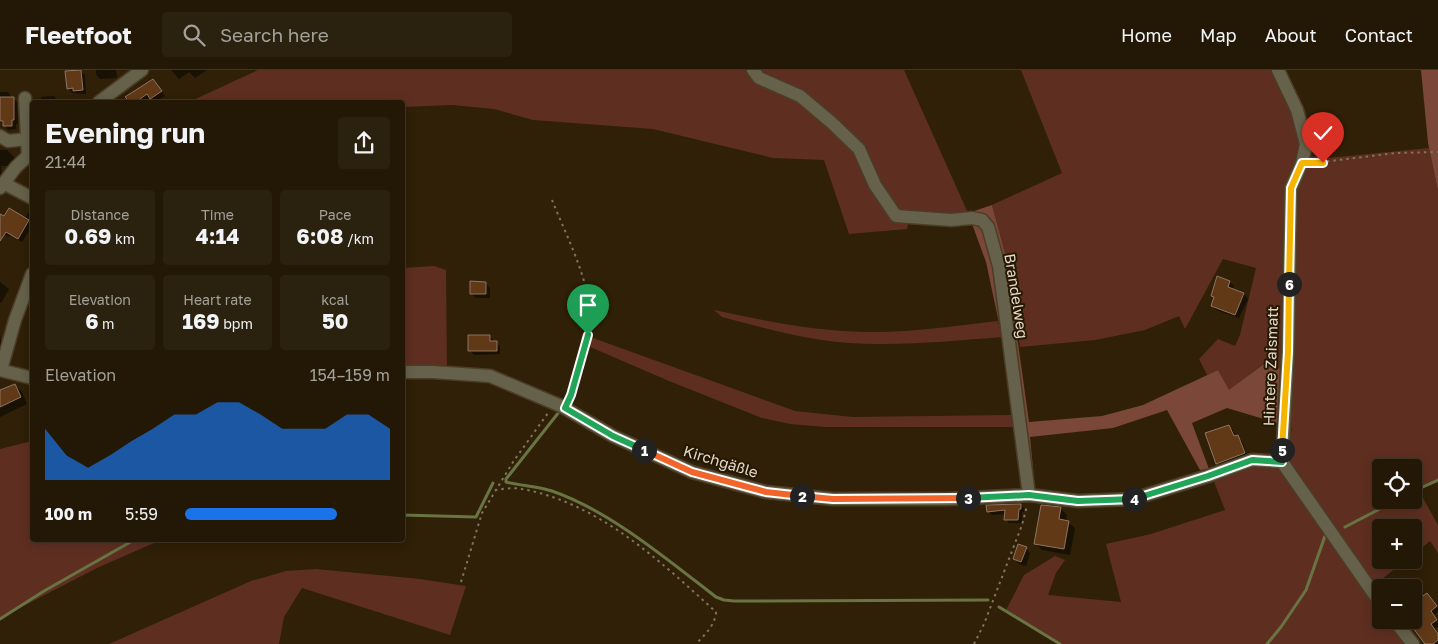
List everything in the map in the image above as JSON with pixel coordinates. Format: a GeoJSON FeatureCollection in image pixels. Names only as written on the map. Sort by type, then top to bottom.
{"type":"FeatureCollection","features":[{"type":"Feature","properties":{"kind":"street"},"geometry":{"type":"LineString","coordinates":[[101,100],[142,70]]}},
{"type":"Feature","properties":{"kind":"street","name":"Brandelweg"},"geometry":{"type":"LineString","coordinates":[[753,70],[759,78],[800,96],[859,149],[875,185],[896,216],[951,220],[972,218],[982,220],[988,227],[999,266],[1029,495]]}},
{"type":"Feature","properties":{"kind":"street","name":"Hintere Zaismatt"},"geometry":{"type":"LineString","coordinates":[[1278,70],[1297,110],[1306,144],[1302,163],[1291,188],[1288,352],[1282,462]]}},
{"type":"Feature","properties":{"kind":"street"},"geometry":{"type":"LineString","coordinates":[[25,98],[27,139],[30,154],[2,186],[30,197]]}},
{"type":"Feature","properties":{"kind":"street"},"geometry":{"type":"LineString","coordinates":[[0,136],[8,141],[27,139]]}},
{"type":"Feature","properties":{"kind":"street"},"geometry":{"type":"LineString","coordinates":[[30,279],[0,370],[30,378]]}},
{"type":"Feature","properties":{"kind":"street","name":"Kirchgäßle"},"geometry":{"type":"LineString","coordinates":[[405,372],[490,376],[560,406],[613,436],[692,472],[766,492],[833,499],[948,499],[1029,495],[1083,501],[1133,499],[1208,476],[1252,460],[1282,462]]}},
{"type":"Feature","properties":{"kind":"street"},"geometry":{"type":"LineString","coordinates":[[1282,462],[1372,591]]}},
{"type":"Feature","properties":{"kind":"street"},"geometry":{"type":"LineString","coordinates":[[1401,629],[1413,644]]}},
{"type":"Feature","properties":{"kind":"path"},"geometry":{"type":"LineString","coordinates":[[1302,163],[1323,163],[1396,153],[1438,152]]}},
{"type":"Feature","properties":{"kind":"path"},"geometry":{"type":"LineString","coordinates":[[461,582],[482,513],[534,430],[571,395],[588,335],[590,320],[585,284],[552,200]]}},
{"type":"Feature","properties":{"kind":"path"},"geometry":{"type":"LineString","coordinates":[[495,490],[520,488],[562,500],[591,514],[619,531],[665,565],[716,612],[715,620],[711,627],[696,644]]}},
{"type":"Feature","properties":{"kind":"path"},"geometry":{"type":"LineString","coordinates":[[974,644],[984,624],[1022,525],[1029,495]]}},
{"type":"Feature","properties":{"kind":"shaded area"},"geometry":{"type":"Polygon","coordinates":[[[258,70],[904,70],[972,222],[909,220],[907,229],[849,234],[824,160],[773,158],[653,129],[533,120],[494,109],[452,105],[405,107],[405,100],[193,100],[258,70]]]}},
{"type":"Feature","properties":{"kind":"shaded area"},"geometry":{"type":"Polygon","coordinates":[[[1021,70],[1283,70],[1309,156],[1328,158],[1429,148],[1438,191],[1438,480],[1422,487],[1422,459],[1372,459],[1372,509],[1422,509],[1422,496],[1438,525],[1438,553],[1430,541],[1422,548],[1422,519],[1372,519],[1372,569],[1395,569],[1382,579],[1372,579],[1372,587],[1367,591],[1372,598],[1372,629],[1394,629],[1405,644],[1060,644],[1006,610],[1024,575],[1055,556],[1065,560],[1056,573],[1048,595],[1121,602],[1106,544],[1151,534],[1225,510],[1213,479],[1253,466],[1290,463],[1289,444],[1292,428],[1277,423],[1281,369],[1264,363],[1229,391],[1218,370],[1207,375],[1199,359],[1218,339],[1235,346],[1240,335],[1256,268],[1223,259],[1185,329],[1179,316],[1145,330],[1095,340],[1020,347],[1006,257],[992,205],[1062,173],[1021,70]]]}},
{"type":"Feature","properties":{"kind":"shaded area"},"geometry":{"type":"Polygon","coordinates":[[[1421,70],[1438,70],[1438,191],[1428,143],[1421,70]]]}},
{"type":"Feature","properties":{"kind":"shaded area"},"geometry":{"type":"Polygon","coordinates":[[[992,205],[1006,257],[1029,422],[1102,416],[1143,405],[1218,370],[1229,390],[1265,363],[1281,369],[1277,423],[1227,408],[1192,423],[1209,469],[1200,470],[1167,410],[1113,428],[1030,437],[1035,489],[1021,488],[1002,337],[986,262],[968,213],[992,205]]]}},
{"type":"Feature","properties":{"kind":"shaded area"},"geometry":{"type":"Polygon","coordinates":[[[434,266],[446,270],[447,373],[405,374],[405,268],[434,266]]]}},
{"type":"Feature","properties":{"kind":"shaded area"},"geometry":{"type":"Polygon","coordinates":[[[714,310],[808,328],[865,332],[915,330],[998,321],[1002,337],[903,344],[829,341],[783,333],[722,317],[714,310]]]}},
{"type":"Feature","properties":{"kind":"shaded area"},"geometry":{"type":"Polygon","coordinates":[[[582,334],[795,411],[853,417],[1011,415],[1014,427],[825,427],[790,424],[762,418],[581,343],[582,334]]]}},
{"type":"Feature","properties":{"kind":"shaded area"},"geometry":{"type":"Polygon","coordinates":[[[30,442],[30,542],[156,542],[99,567],[0,618],[0,449],[30,442]]]}},
{"type":"Feature","properties":{"kind":"shaded area"},"geometry":{"type":"Polygon","coordinates":[[[316,569],[420,579],[466,586],[450,635],[302,588],[284,617],[279,644],[109,644],[251,581],[286,571],[316,569]]]}},
{"type":"Feature","properties":{"kind":"building"},"geometry":{"type":"Polygon","coordinates":[[[81,70],[83,90],[73,91],[73,88],[67,89],[65,71],[81,70]]]}},
{"type":"Feature","properties":{"kind":"building"},"geometry":{"type":"Polygon","coordinates":[[[153,79],[162,91],[150,99],[147,94],[139,100],[128,100],[125,97],[153,79]]]}},
{"type":"Feature","properties":{"kind":"building"},"geometry":{"type":"Polygon","coordinates":[[[0,97],[14,97],[14,120],[12,120],[12,126],[3,126],[3,121],[0,121],[0,97]]]}},
{"type":"Feature","properties":{"kind":"building"},"geometry":{"type":"Polygon","coordinates":[[[9,208],[29,220],[18,239],[6,232],[0,241],[0,214],[4,216],[9,208]]]}},
{"type":"Feature","properties":{"kind":"building"},"geometry":{"type":"Polygon","coordinates":[[[1217,276],[1230,281],[1228,287],[1244,293],[1235,315],[1211,306],[1214,297],[1211,296],[1217,276]]]}},
{"type":"Feature","properties":{"kind":"building"},"geometry":{"type":"Polygon","coordinates":[[[470,281],[486,282],[486,294],[470,294],[470,281]]]}},
{"type":"Feature","properties":{"kind":"building"},"geometry":{"type":"Polygon","coordinates":[[[468,335],[490,335],[490,341],[497,341],[497,351],[468,351],[468,335]]]}},
{"type":"Feature","properties":{"kind":"building"},"geometry":{"type":"Polygon","coordinates":[[[15,384],[21,397],[0,407],[0,390],[15,384]]]}},
{"type":"Feature","properties":{"kind":"building"},"geometry":{"type":"Polygon","coordinates":[[[1229,425],[1234,436],[1238,435],[1245,453],[1216,464],[1205,433],[1229,425]]]}},
{"type":"Feature","properties":{"kind":"building"},"geometry":{"type":"Polygon","coordinates":[[[1021,504],[1018,520],[1004,520],[1005,510],[987,512],[986,505],[1021,504]]]}},
{"type":"Feature","properties":{"kind":"building"},"geometry":{"type":"Polygon","coordinates":[[[1041,505],[1061,507],[1059,519],[1069,521],[1064,549],[1034,544],[1041,505]]]}},
{"type":"Feature","properties":{"kind":"building"},"geometry":{"type":"Polygon","coordinates":[[[1018,544],[1027,547],[1021,562],[1013,559],[1018,544]]]}},
{"type":"Feature","properties":{"kind":"building"},"geometry":{"type":"Polygon","coordinates":[[[1427,593],[1437,606],[1431,611],[1437,620],[1431,624],[1438,634],[1438,640],[1433,644],[1425,644],[1414,629],[1422,629],[1422,597],[1427,593]]]}},
{"type":"Feature","properties":{"kind":"waterway"},"geometry":{"type":"LineString","coordinates":[[559,412],[506,479],[506,482],[552,491],[595,511],[658,552],[716,597],[734,601],[988,600]]}},
{"type":"Feature","properties":{"kind":"waterway"},"geometry":{"type":"LineString","coordinates":[[1422,487],[1438,480]]}},
{"type":"Feature","properties":{"kind":"waterway"},"geometry":{"type":"LineString","coordinates":[[405,515],[476,517],[493,483]]}},
{"type":"Feature","properties":{"kind":"waterway"},"geometry":{"type":"LineString","coordinates":[[1345,527],[1380,509]]}},
{"type":"Feature","properties":{"kind":"waterway"},"geometry":{"type":"LineString","coordinates":[[1267,644],[1306,590],[1325,536]]}},
{"type":"Feature","properties":{"kind":"waterway"},"geometry":{"type":"LineString","coordinates":[[0,619],[44,591],[130,542]]}},
{"type":"Feature","properties":{"kind":"waterway"},"geometry":{"type":"LineString","coordinates":[[999,607],[1060,644]]}},
{"type":"Feature","properties":{"kind":"route"},"geometry":{"type":"LineString","coordinates":[[588,335],[571,395],[565,408],[613,436],[692,472],[766,492],[833,499],[948,499],[1029,495],[1078,501],[1133,499],[1208,476],[1252,460],[1282,462],[1288,352],[1291,188],[1302,163],[1323,163]]}}]}
